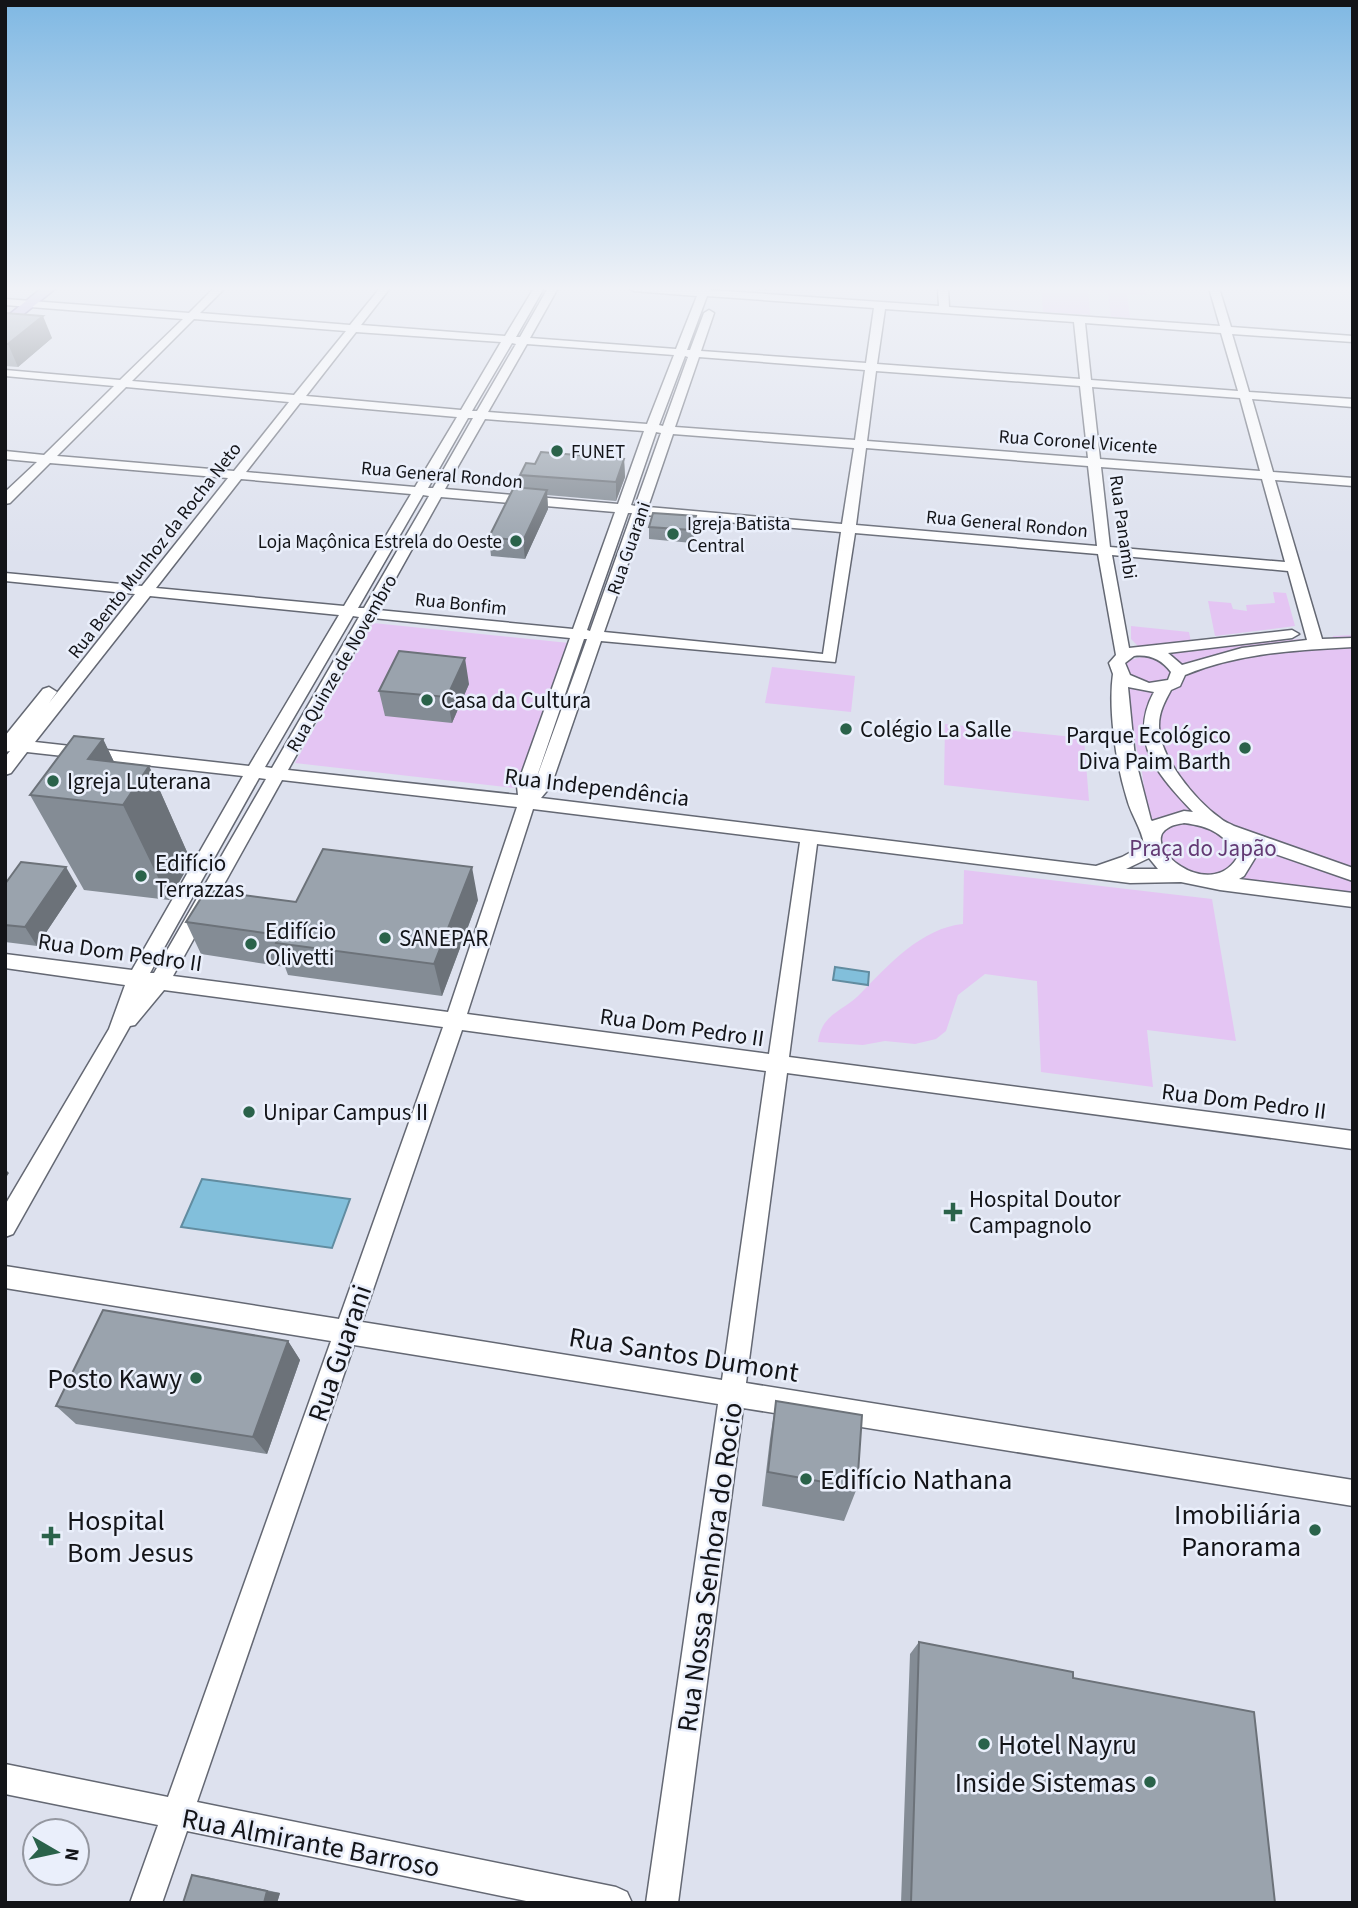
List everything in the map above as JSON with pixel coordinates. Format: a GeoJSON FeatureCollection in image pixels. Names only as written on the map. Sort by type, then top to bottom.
{"type":"FeatureCollection","features":[{"type":"Feature","properties":{"kind":"street","name":"Rua Coronel Vicente"},"geometry":{"type":"LineString","coordinates":[[47,377],[463,414],[1353,482]]}},
{"type":"Feature","properties":{"kind":"street"},"geometry":{"type":"LineString","coordinates":[[5,482],[114,377]]}},
{"type":"Feature","properties":{"kind":"street"},"geometry":{"type":"LineString","coordinates":[[5,500],[130,377]]}},
{"type":"Feature","properties":{"kind":"street","name":"Rua Bento Munhoz da Rocha Neto"},"geometry":{"type":"LineString","coordinates":[[5,769],[10,745],[139,591],[309,377]]}},
{"type":"Feature","properties":{"kind":"street","name":"Rua Quinze de Novembro"},"geometry":{"type":"LineString","coordinates":[[5,1227],[118,1031],[137,979],[255,770],[463,414],[489,377]]}},
{"type":"Feature","properties":{"kind":"street","name":"Rua Quinze de Novembro"},"geometry":{"type":"LineString","coordinates":[[118,1031],[159,982],[482,415],[499,377]]}},
{"type":"Feature","properties":{"kind":"street","name":"Rua Guarani"},"geometry":{"type":"LineString","coordinates":[[146,1903],[455,1021],[527,802],[525,786],[652,427],[677,377]]}},
{"type":"Feature","properties":{"kind":"street","name":"Rua Guarani"},"geometry":{"type":"LineString","coordinates":[[527,802],[543,786],[642,511],[682,377]]}},
{"type":"Feature","properties":{"kind":"street"},"geometry":{"type":"LineString","coordinates":[[849,528],[871,377]]}},
{"type":"Feature","properties":{"kind":"street"},"geometry":{"type":"LineString","coordinates":[[1007,377],[1353,403]]}},
{"type":"Feature","properties":{"kind":"street","name":"Rua Panambi"},"geometry":{"type":"LineString","coordinates":[[1085,377],[1104,551],[1123,655],[1117,663],[1121,675]]}},
{"type":"Feature","properties":{"kind":"street"},"geometry":{"type":"LineString","coordinates":[[1239,377],[1314,638]]}},
{"type":"Feature","properties":{"kind":"street","name":"Rua General Rondon"},"geometry":{"type":"LineString","coordinates":[[5,455],[1294,567]]}},
{"type":"Feature","properties":{"kind":"street","name":"Rua Bonfim"},"geometry":{"type":"LineString","coordinates":[[5,577],[830,659],[849,528]]}},
{"type":"Feature","properties":{"kind":"street"},"geometry":{"type":"LineString","coordinates":[[1353,629],[1199,663],[1179,672],[1174,684],[1164,688],[1145,688],[1121,675],[1122,712],[1132,788],[1139,813],[1166,865],[1183,876],[1208,881],[1353,900]]}},
{"type":"Feature","properties":{"kind":"street"},"geometry":{"type":"LineString","coordinates":[[1123,655],[1182,646],[1314,638],[1353,642]]}},
{"type":"Feature","properties":{"kind":"street"},"geometry":{"type":"LineString","coordinates":[[1151,652],[1172,662],[1179,672]]}},
{"type":"Feature","properties":{"kind":"street"},"geometry":{"type":"LineString","coordinates":[[1164,688],[1151,713],[1153,746],[1178,787],[1212,821],[1228,830],[1353,875]]}},
{"type":"Feature","properties":{"kind":"street","name":"Rua Independência"},"geometry":{"type":"LineString","coordinates":[[10,745],[255,770],[1130,876],[1183,876]]}},
{"type":"Feature","properties":{"kind":"street"},"geometry":{"type":"LineString","coordinates":[[1095,872],[1128,862],[1153,842],[1160,824],[1171,819],[1184,817],[1212,821]]}},
{"type":"Feature","properties":{"kind":"street"},"geometry":{"type":"LineString","coordinates":[[1208,881],[1224,880],[1243,868],[1246,858],[1241,842],[1228,830]]}},
{"type":"Feature","properties":{"kind":"street","name":"Rua Nossa Senhora do Rocio"},"geometry":{"type":"LineString","coordinates":[[663,1903],[809,838]]}},
{"type":"Feature","properties":{"kind":"street","name":"Rua Dom Pedro II"},"geometry":{"type":"LineString","coordinates":[[5,961],[1353,1140]]}},
{"type":"Feature","properties":{"kind":"street","name":"Rua Santos Dumont"},"geometry":{"type":"LineString","coordinates":[[5,1277],[1353,1493]]}},
{"type":"Feature","properties":{"kind":"street","name":"Rua Almirante Barroso"},"geometry":{"type":"LineString","coordinates":[[5,1779],[616,1903]]}},
{"type":"Feature","properties":{"kind":"green space"},"geometry":{"type":"Polygon","coordinates":[[[1273,592],[1286,593],[1295,626],[1215,636],[1208,601],[1231,603],[1233,609],[1247,611],[1246,605],[1275,603],[1273,592]]]}},
{"type":"Feature","properties":{"kind":"green space"},"geometry":{"type":"Polygon","coordinates":[[[373,623],[569,643],[515,788],[295,763],[373,623]]]}},
{"type":"Feature","properties":{"kind":"green space"},"geometry":{"type":"Polygon","coordinates":[[[1131,626],[1189,632],[1191,642],[1140,648],[1131,639],[1131,626]]]}},
{"type":"Feature","properties":{"kind":"green space","name":"Parque Ecológico Diva Paim Barth"},"geometry":{"type":"Polygon","coordinates":[[[1353,635],[1353,895],[1193,876],[1165,855],[1149,828],[1142,772],[1117,663],[1167,651],[1298,639],[1332,639],[1333,636],[1353,635]]]}},
{"type":"Feature","properties":{"kind":"green space"},"geometry":{"type":"Polygon","coordinates":[[[772,667],[855,676],[851,712],[765,703],[772,667]]]}},
{"type":"Feature","properties":{"kind":"green space"},"geometry":{"type":"Polygon","coordinates":[[[945,724],[1084,738],[1089,801],[944,785],[945,724]]]}},
{"type":"Feature","properties":{"kind":"green space"},"geometry":{"type":"Polygon","coordinates":[[[964,870],[1212,899],[1236,1041],[1147,1030],[1153,1087],[1041,1072],[1037,981],[985,974],[958,995],[946,1031],[936,1039],[915,1044],[885,1041],[863,1045],[818,1042],[820,1032],[829,1018],[855,999],[907,949],[934,932],[963,924],[964,870]]]}},
{"type":"Feature","properties":{"kind":"water"},"geometry":{"type":"Polygon","coordinates":[[[835,967],[869,972],[868,985],[833,980],[835,967]]]}},
{"type":"Feature","properties":{"kind":"water"},"geometry":{"type":"Polygon","coordinates":[[[202,1179],[350,1199],[332,1248],[181,1227],[202,1179]]]}},
{"type":"Feature","properties":{"kind":"building"},"geometry":{"type":"Polygon","coordinates":[[[541,452],[624,459],[616,482],[520,475],[526,463],[535,464],[541,452]]]}},
{"type":"Feature","properties":{"kind":"building"},"geometry":{"type":"Polygon","coordinates":[[[514,487],[547,490],[523,541],[489,537],[514,487]]]}},
{"type":"Feature","properties":{"kind":"building"},"geometry":{"type":"Polygon","coordinates":[[[653,513],[696,516],[692,530],[649,527],[653,513]]]}},
{"type":"Feature","properties":{"kind":"building"},"geometry":{"type":"Polygon","coordinates":[[[399,651],[465,658],[447,697],[379,691],[399,651]]]}},
{"type":"Feature","properties":{"kind":"building"},"geometry":{"type":"Polygon","coordinates":[[[74,736],[103,739],[88,759],[149,766],[123,805],[30,795],[74,736]]]}},
{"type":"Feature","properties":{"kind":"building"},"geometry":{"type":"Polygon","coordinates":[[[323,849],[472,867],[434,964],[276,943],[279,935],[186,922],[206,890],[296,902],[323,849]]]}},
{"type":"Feature","properties":{"kind":"building"},"geometry":{"type":"Polygon","coordinates":[[[21,862],[66,867],[25,927],[5,925],[5,884],[21,862]]]}},
{"type":"Feature","properties":{"kind":"building","name":"Posto Kawy"},"geometry":{"type":"Polygon","coordinates":[[[103,1310],[288,1341],[253,1437],[56,1406],[103,1310]]]}},
{"type":"Feature","properties":{"kind":"building"},"geometry":{"type":"Polygon","coordinates":[[[776,1401],[862,1415],[857,1488],[768,1472],[776,1401]]]}},
{"type":"Feature","properties":{"kind":"building"},"geometry":{"type":"Polygon","coordinates":[[[919,1642],[1073,1672],[1073,1678],[1254,1712],[1275,1903],[911,1903],[919,1642]]]}},
{"type":"Feature","properties":{"kind":"building"},"geometry":{"type":"Polygon","coordinates":[[[192,1875],[267,1891],[264,1903],[183,1903],[192,1875]]]}},
{"type":"Feature","properties":{"kind":"place","name":"FUNET"},"geometry":{"type":"Point","coordinates":[557,451]}},
{"type":"Feature","properties":{"kind":"place","name":"Igreja Batista Central"},"geometry":{"type":"Point","coordinates":[673,534]}},
{"type":"Feature","properties":{"kind":"place","name":"Loja Maçônica Estrela do Oeste"},"geometry":{"type":"Point","coordinates":[516,541]}},
{"type":"Feature","properties":{"kind":"place","name":"Casa da Cultura"},"geometry":{"type":"Point","coordinates":[427,700]}},
{"type":"Feature","properties":{"kind":"place","name":"Colégio La Salle"},"geometry":{"type":"Point","coordinates":[846,729]}},
{"type":"Feature","properties":{"kind":"place","name":"Parque Ecológico Diva Paim Barth"},"geometry":{"type":"Point","coordinates":[1245,748]}},
{"type":"Feature","properties":{"kind":"place","name":"Igreja Luterana"},"geometry":{"type":"Point","coordinates":[53,781]}},
{"type":"Feature","properties":{"kind":"place","name":"Edifício Terrazzas"},"geometry":{"type":"Point","coordinates":[141,876]}},
{"type":"Feature","properties":{"kind":"place","name":"SANEPAR"},"geometry":{"type":"Point","coordinates":[385,938]}},
{"type":"Feature","properties":{"kind":"place","name":"Edifício Olivetti"},"geometry":{"type":"Point","coordinates":[251,944]}},
{"type":"Feature","properties":{"kind":"place","name":"Unipar Campus II"},"geometry":{"type":"Point","coordinates":[249,1112]}},
{"type":"Feature","properties":{"kind":"place","name":"Hospital Doutor Campagnolo"},"geometry":{"type":"Point","coordinates":[953,1212]}},
{"type":"Feature","properties":{"kind":"place","name":"Posto Kawy"},"geometry":{"type":"Point","coordinates":[196,1378]}},
{"type":"Feature","properties":{"kind":"place","name":"Edifício Nathana"},"geometry":{"type":"Point","coordinates":[806,1479]}},
{"type":"Feature","properties":{"kind":"place","name":"Imobiliária Panorama"},"geometry":{"type":"Point","coordinates":[1315,1530]}},
{"type":"Feature","properties":{"kind":"place","name":"Hospital Bom Jesus"},"geometry":{"type":"Point","coordinates":[51,1536]}},
{"type":"Feature","properties":{"kind":"place","name":"Hotel Nayru"},"geometry":{"type":"Point","coordinates":[984,1744]}},
{"type":"Feature","properties":{"kind":"place","name":"Inside Sistemas"},"geometry":{"type":"Point","coordinates":[1150,1782]}},
{"type":"Feature","properties":{"kind":"park label","name":"Praça do Japão"},"geometry":{"type":"Point","coordinates":[1203,848]}}]}
